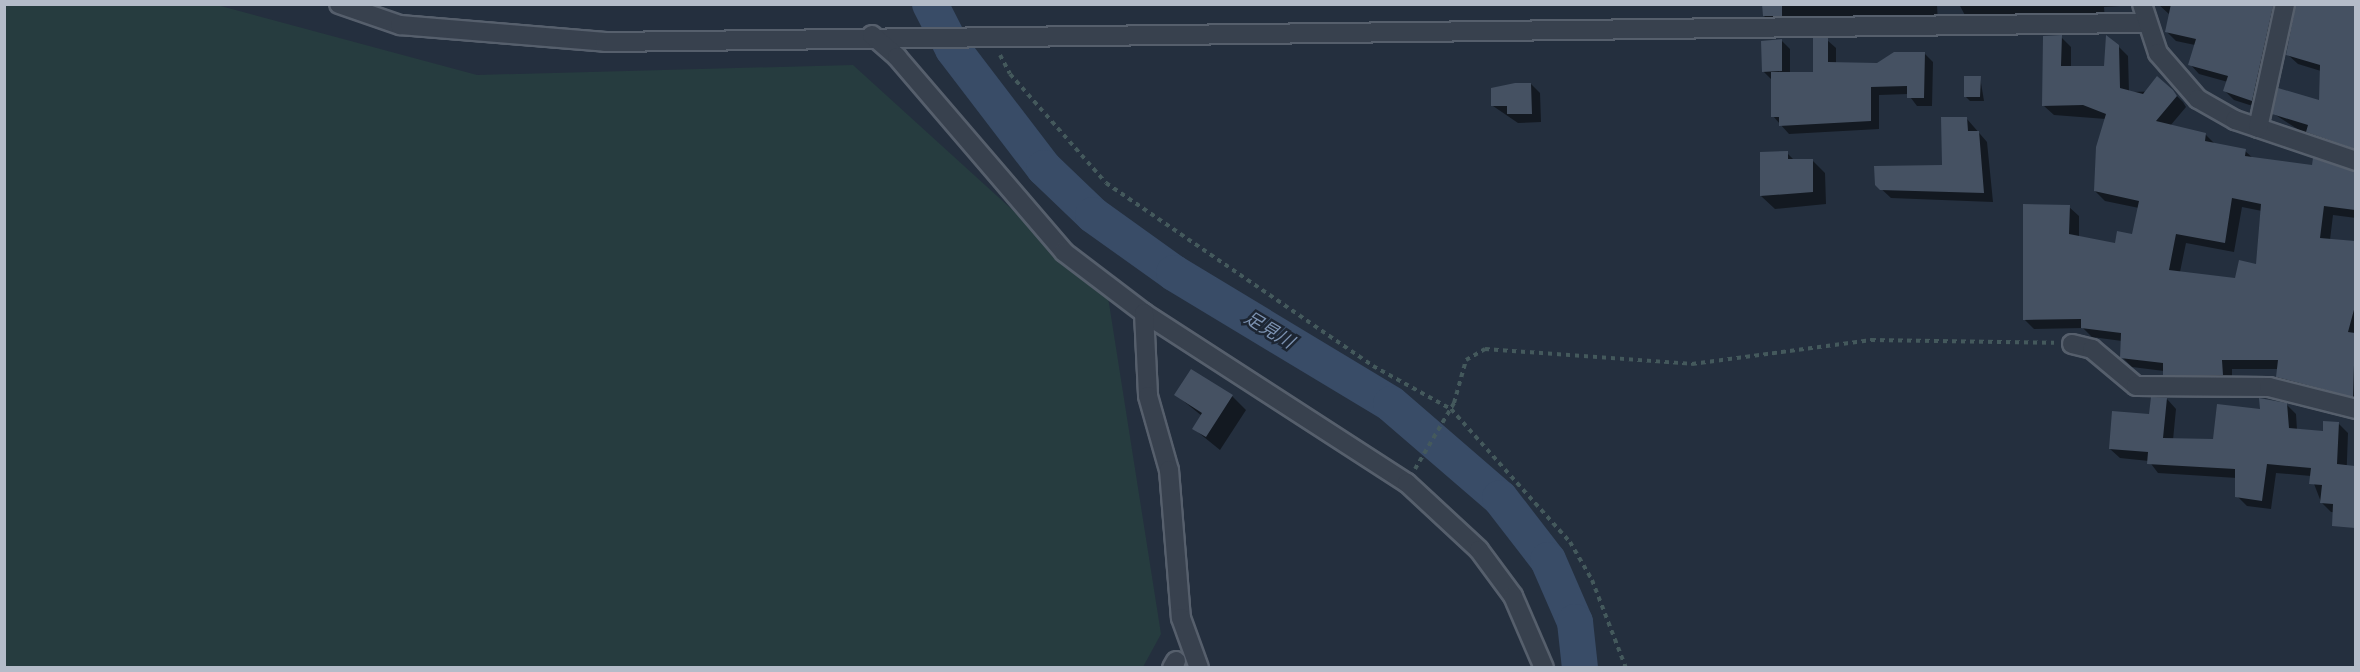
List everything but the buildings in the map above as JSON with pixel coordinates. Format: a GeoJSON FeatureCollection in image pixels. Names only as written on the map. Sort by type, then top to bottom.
{"type":"FeatureCollection","features":[{"type":"Feature","properties":{"kind":"street"},"geometry":{"type":"LineString","coordinates":[[339,4],[400,26],[605,42],[805,42],[878,35],[2144,14],[2158,53],[2182,86],[2212,108],[2258,128],[2355,160]]}},
{"type":"Feature","properties":{"kind":"street"},"geometry":{"type":"LineString","coordinates":[[2258,128],[2285,4]]}},
{"type":"Feature","properties":{"kind":"street"},"geometry":{"type":"LineString","coordinates":[[878,35],[1064,252],[1144,313],[1407,483],[1479,550],[1513,596],[1544,668]]}},
{"type":"Feature","properties":{"kind":"street"},"geometry":{"type":"LineString","coordinates":[[1144,313],[1148,396],[1169,470],[1181,618],[1199,668]]}},
{"type":"Feature","properties":{"kind":"street"},"geometry":{"type":"LineString","coordinates":[[2072,344],[2092,349],[2136,386],[2269,387],[2355,409]]}},
{"type":"Feature","properties":{"kind":"path"},"geometry":{"type":"LineString","coordinates":[[980,34],[1010,74],[1106,183],[1372,366],[1451,409],[1570,542],[1597,591],[1626,668]]}},
{"type":"Feature","properties":{"kind":"path"},"geometry":{"type":"LineString","coordinates":[[1412,474],[1451,409],[1466,360],[1485,349],[1692,364],[1871,340],[2072,344]]}},
{"type":"Feature","properties":{"kind":"green space"},"geometry":{"type":"Polygon","coordinates":[[[4,5],[217,5],[477,75],[853,65],[1108,297],[1161,634],[1143,667],[5,667],[4,5]]]}},
{"type":"Feature","properties":{"kind":"waterway","name":"足見川"},"geometry":{"type":"LineString","coordinates":[[930,4],[953,49],[1044,168],[1093,215],[1174,273],[1391,404],[1500,498],[1548,560],[1575,622],[1580,668]]}}]}
